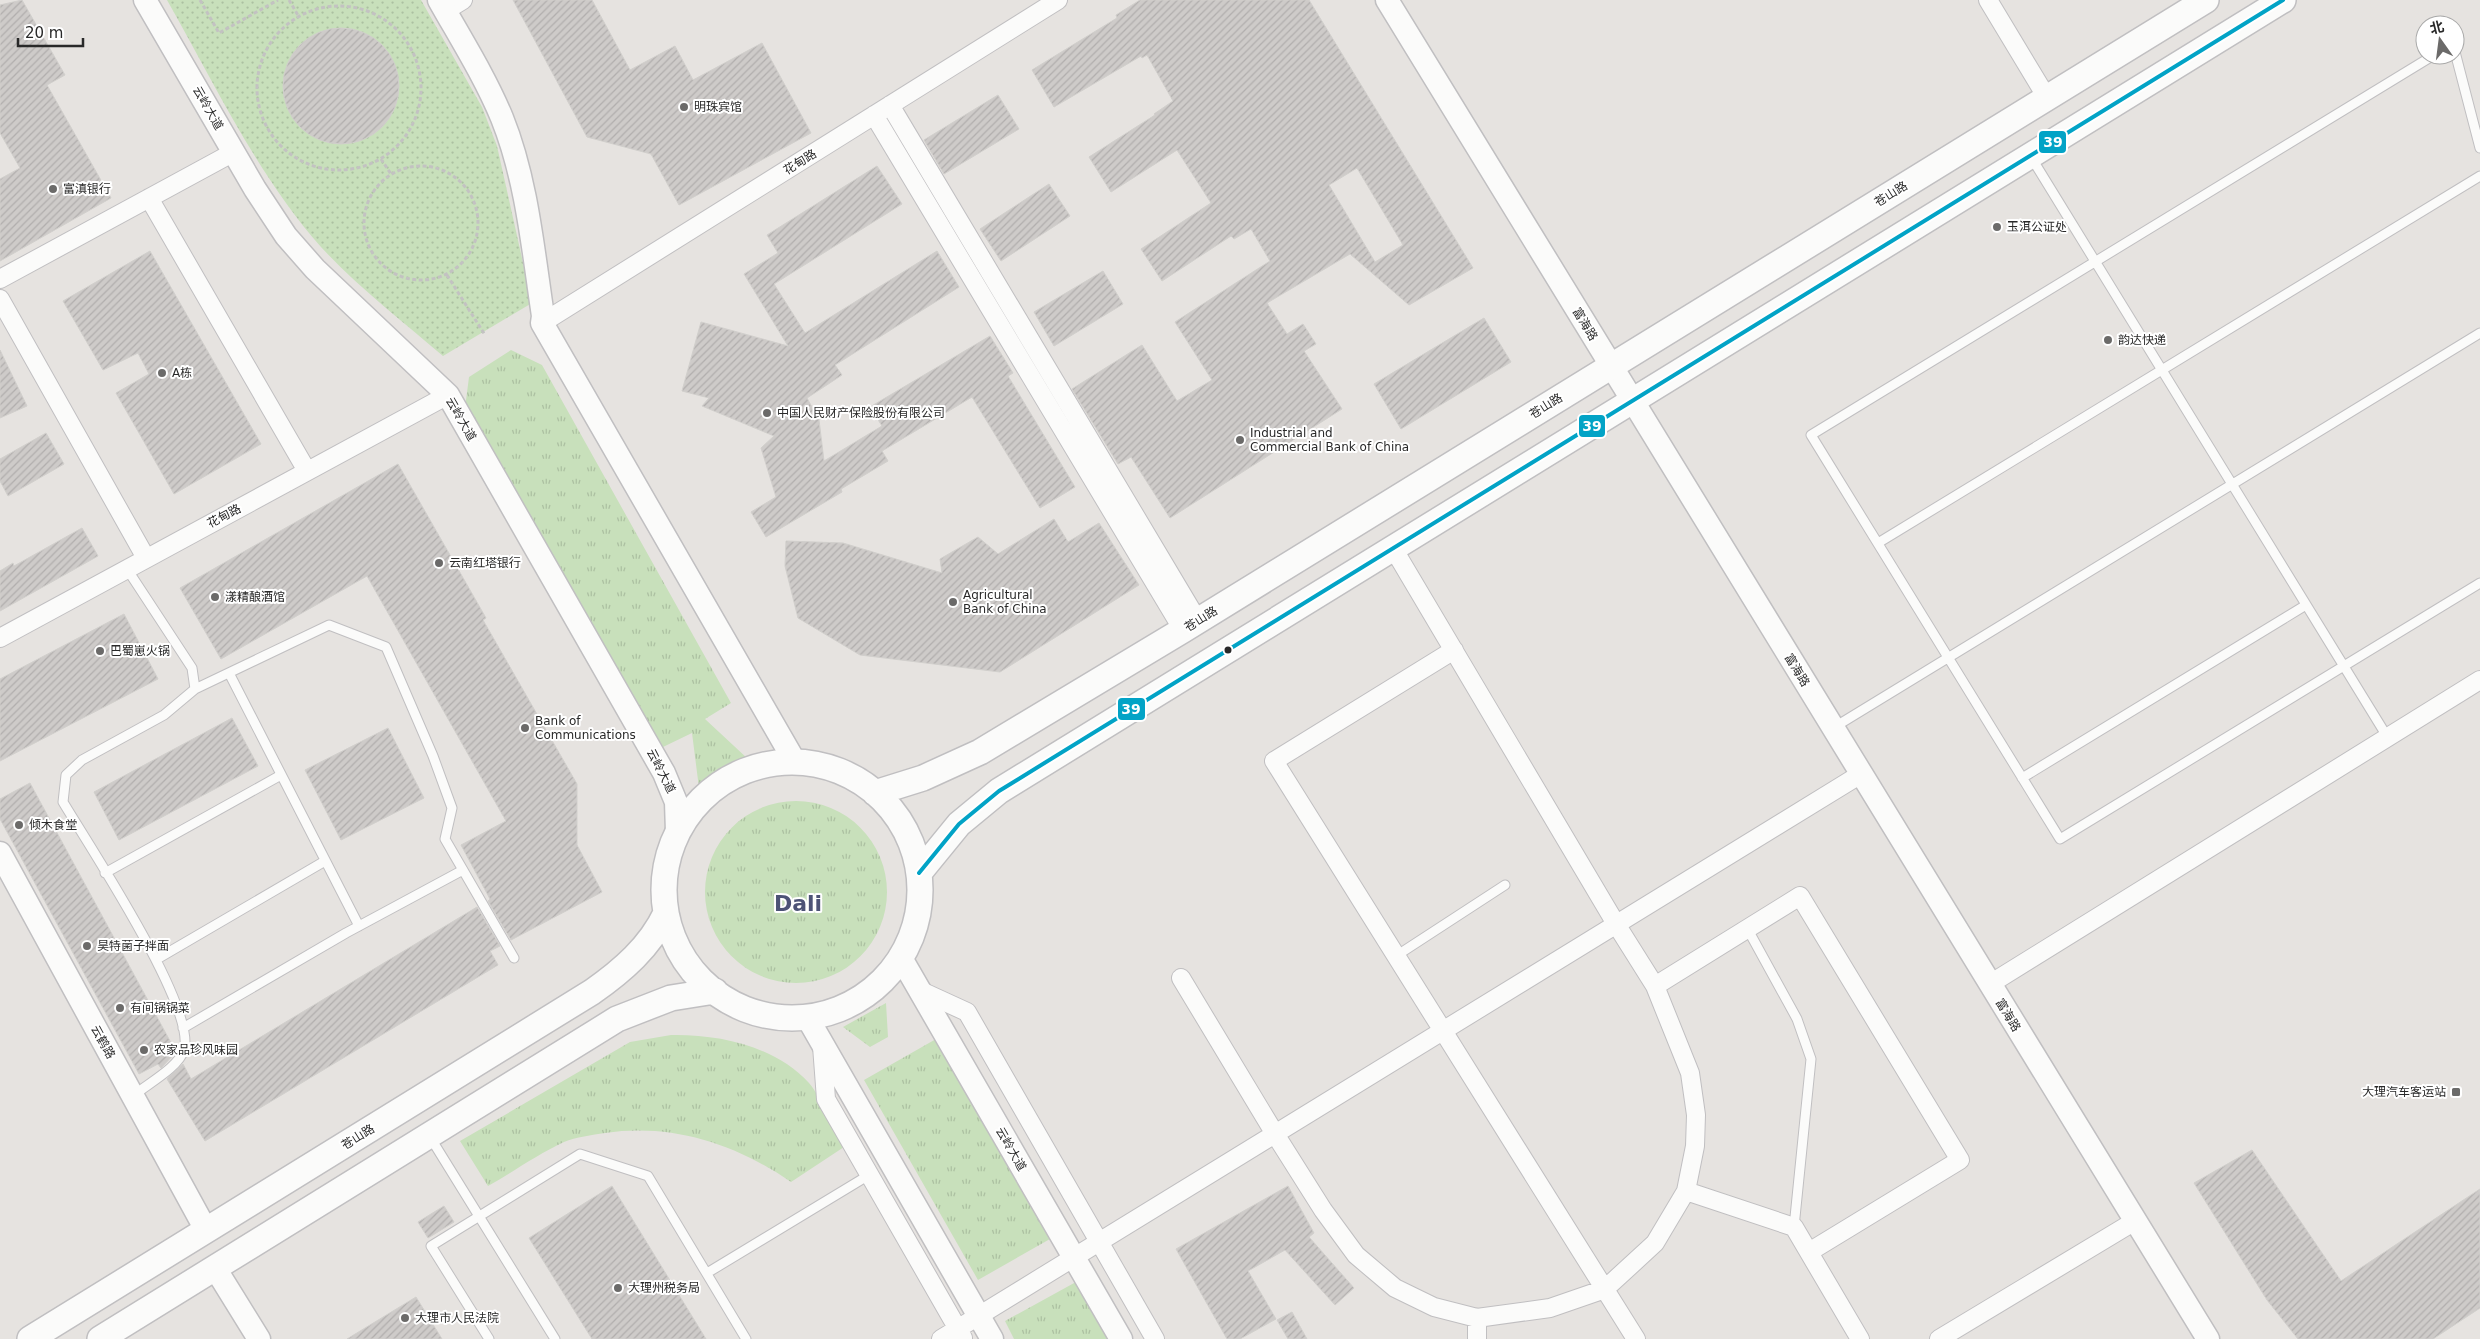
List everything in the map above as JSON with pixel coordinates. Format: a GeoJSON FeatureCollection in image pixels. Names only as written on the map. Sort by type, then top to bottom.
{"type":"FeatureCollection","features":[{"type":"Feature","properties":{"kind":"main road","name":"苍山路"},"geometry":{"type":"LineString","coordinates":[[875,793],[923,778],[968,758],[1191,625],[2206,0]]}},
{"type":"Feature","properties":{"kind":"main road"},"geometry":{"type":"LineString","coordinates":[[919,873],[960,824],[999,791],[2283,0]]}},
{"type":"Feature","properties":{"kind":"main road"},"geometry":{"type":"LineString","coordinates":[[795,762],[832,768],[866,785],[875,793],[900,821],[912,843],[919,873],[918,914],[911,937],[900,958],[883,980],[860,998],[834,1010],[807,1017],[780,1017],[754,1012],[729,1001],[707,986],[681,954],[666,913],[664,886],[668,859],[677,832],[690,812],[706,794],[726,780],[763,766],[795,762]]}},
{"type":"Feature","properties":{"kind":"main road","name":"苍山路"},"geometry":{"type":"LineString","coordinates":[[30,1339],[592,992],[617,974],[639,953],[656,931],[666,913]]}},
{"type":"Feature","properties":{"kind":"main road"},"geometry":{"type":"LineString","coordinates":[[100,1339],[617,1019],[671,998],[715,991]]}},
{"type":"Feature","properties":{"kind":"street","name":"云岭大道"},"geometry":{"type":"LineString","coordinates":[[145,0],[271,215],[301,255],[448,394],[664,773],[676,802],[677,832]]}},
{"type":"Feature","properties":{"kind":"street","name":"花甸路"},"geometry":{"type":"LineString","coordinates":[[542,323],[874,116],[1035,6],[1058,0]]}},
{"type":"Feature","properties":{"kind":"street","name":"富海路"},"geometry":{"type":"LineString","coordinates":[[1387,0],[2208,1339]]}},
{"type":"Feature","properties":{"kind":"street"},"geometry":{"type":"LineString","coordinates":[[1988,0],[2047,98]]}},
{"type":"Feature","properties":{"kind":"street"},"geometry":{"type":"LineString","coordinates":[[449,4],[510,141],[524,201],[543,316],[542,323],[795,762]]}},
{"type":"Feature","properties":{"kind":"street"},"geometry":{"type":"LineString","coordinates":[[890,105],[1191,625]]}},
{"type":"Feature","properties":{"kind":"street"},"geometry":{"type":"LineString","coordinates":[[874,116],[1191,625]]}},
{"type":"Feature","properties":{"kind":"street"},"geometry":{"type":"LineString","coordinates":[[0,279],[234,152]]}},
{"type":"Feature","properties":{"kind":"street"},"geometry":{"type":"LineString","coordinates":[[149,198],[307,471]]}},
{"type":"Feature","properties":{"kind":"street"},"geometry":{"type":"LineString","coordinates":[[0,299],[146,558]]}},
{"type":"Feature","properties":{"kind":"street","name":"花甸路"},"geometry":{"type":"LineString","coordinates":[[0,638],[448,394]]}},
{"type":"Feature","properties":{"kind":"street"},"geometry":{"type":"LineString","coordinates":[[1181,978],[1322,1210],[1356,1255],[1395,1288],[1434,1307],[1477,1318],[1550,1308],[1604,1289],[1655,1243],[1686,1190],[1695,1146],[1696,1115],[1690,1073],[1655,986],[1616,924],[1392,548]]}},
{"type":"Feature","properties":{"kind":"street"},"geometry":{"type":"LineString","coordinates":[[1454,650],[1274,762],[1636,1339]]}},
{"type":"Feature","properties":{"kind":"street"},"geometry":{"type":"LineString","coordinates":[[1990,984],[2480,680]]}},
{"type":"Feature","properties":{"kind":"street"},"geometry":{"type":"LineString","coordinates":[[942,1339],[961,1334],[979,1316],[1861,774]]}},
{"type":"Feature","properties":{"kind":"street","name":"云鹤路"},"geometry":{"type":"LineString","coordinates":[[0,853],[206,1230]]}},
{"type":"Feature","properties":{"kind":"street"},"geometry":{"type":"LineString","coordinates":[[1655,986],[1800,896],[1960,1160],[1809,1252]]}},
{"type":"Feature","properties":{"kind":"street","name":"云岭大道"},"geometry":{"type":"LineString","coordinates":[[900,958],[1121,1339]]}},
{"type":"Feature","properties":{"kind":"street"},"geometry":{"type":"LineString","coordinates":[[919,990],[967,1012],[1154,1339]]}},
{"type":"Feature","properties":{"kind":"street"},"geometry":{"type":"LineString","coordinates":[[807,1017],[992,1339]]}},
{"type":"Feature","properties":{"kind":"street"},"geometry":{"type":"LineString","coordinates":[[822,1043],[826,1099],[961,1334]]}},
{"type":"Feature","properties":{"kind":"street"},"geometry":{"type":"LineString","coordinates":[[1686,1190],[1794,1227],[1860,1339]]}},
{"type":"Feature","properties":{"kind":"street"},"geometry":{"type":"LineString","coordinates":[[1939,1339],[2135,1221]]}},
{"type":"Feature","properties":{"kind":"street"},"geometry":{"type":"LineString","coordinates":[[215,1268],[259,1339]]}},
{"type":"Feature","properties":{"kind":"street"},"geometry":{"type":"LineString","coordinates":[[1477,1318],[1477,1339]]}},
{"type":"Feature","properties":{"kind":"lane"},"geometry":{"type":"LineString","coordinates":[[2418,65],[1812,435],[2060,839],[2480,583]]}},
{"type":"Feature","properties":{"kind":"lane"},"geometry":{"type":"LineString","coordinates":[[2458,65],[2480,148]]}},
{"type":"Feature","properties":{"kind":"lane"},"geometry":{"type":"LineString","coordinates":[[2030,156],[2388,738]]}},
{"type":"Feature","properties":{"kind":"lane"},"geometry":{"type":"LineString","coordinates":[[1878,543],[2480,176]]}},
{"type":"Feature","properties":{"kind":"lane"},"geometry":{"type":"LineString","coordinates":[[1833,728],[2480,333]]}},
{"type":"Feature","properties":{"kind":"lane"},"geometry":{"type":"LineString","coordinates":[[127,568],[192,668],[195,689]]}},
{"type":"Feature","properties":{"kind":"lane"},"geometry":{"type":"LineString","coordinates":[[2022,778],[2306,605]]}},
{"type":"Feature","properties":{"kind":"lane"},"geometry":{"type":"LineString","coordinates":[[133,1096],[170,1069],[179,1057],[184,1050],[183,1028],[157,959],[63,802],[66,775],[82,760],[164,715],[195,689],[329,625],[386,647],[452,808],[445,840],[514,958]]}},
{"type":"Feature","properties":{"kind":"lane"},"geometry":{"type":"LineString","coordinates":[[228,673],[359,926]]}},
{"type":"Feature","properties":{"kind":"lane"},"geometry":{"type":"LineString","coordinates":[[105,873],[281,775]]}},
{"type":"Feature","properties":{"kind":"lane"},"geometry":{"type":"LineString","coordinates":[[157,959],[325,861]]}},
{"type":"Feature","properties":{"kind":"lane"},"geometry":{"type":"LineString","coordinates":[[183,1028],[359,926],[462,870]]}},
{"type":"Feature","properties":{"kind":"lane"},"geometry":{"type":"LineString","coordinates":[[1396,956],[1506,885]]}},
{"type":"Feature","properties":{"kind":"lane"},"geometry":{"type":"LineString","coordinates":[[1748,928],[1797,1019],[1811,1059],[1794,1227]]}},
{"type":"Feature","properties":{"kind":"lane"},"geometry":{"type":"LineString","coordinates":[[428,1135],[555,1339]]}},
{"type":"Feature","properties":{"kind":"lane"},"geometry":{"type":"LineString","coordinates":[[489,1339],[430,1246],[580,1154],[648,1176],[746,1339]]}},
{"type":"Feature","properties":{"kind":"lane"},"geometry":{"type":"LineString","coordinates":[[707,1272],[869,1175]]}},
{"type":"Feature","properties":{"kind":"path"},"geometry":{"type":"LineString","coordinates":[[200,0],[219,33],[278,0]]}},
{"type":"Feature","properties":{"kind":"path"},"geometry":{"type":"LineString","coordinates":[[290,0],[299,17]]}},
{"type":"Feature","properties":{"kind":"path"},"geometry":{"type":"LineString","coordinates":[[326,7],[354,7],[381,17],[392,25],[411,47],[421,73],[421,102],[418,116],[399,146],[381,159],[361,168],[347,170],[318,168],[298,160],[281,147],[268,130],[259,110],[256,88],[259,67],[268,47],[281,30],[299,17],[326,7]]}},
{"type":"Feature","properties":{"kind":"path"},"geometry":{"type":"LineString","coordinates":[[381,159],[391,174]]}},
{"type":"Feature","properties":{"kind":"path"},"geometry":{"type":"LineString","coordinates":[[416,166],[432,167],[454,177],[470,193],[477,208],[479,224],[476,239],[470,254],[460,266],[447,275],[432,280],[417,281],[401,278],[388,271],[376,260],[368,247],[364,232],[364,216],[368,201],[376,188],[391,174],[416,166]]}},
{"type":"Feature","properties":{"kind":"path"},"geometry":{"type":"LineString","coordinates":[[447,275],[485,335]]}},
{"type":"Feature","properties":{"kind":"green space"},"geometry":{"type":"Polygon","coordinates":[[[167,0],[421,0],[482,107],[497,146],[532,303],[443,356],[350,276],[321,247],[298,220],[257,160],[167,0]]]}},
{"type":"Feature","properties":{"kind":"green space"},"geometry":{"type":"Polygon","coordinates":[[[511,350],[542,365],[731,703],[705,719],[748,759],[699,788],[692,733],[663,747],[465,408],[469,377],[511,350]]]}},
{"type":"Feature","properties":{"kind":"green space"},"geometry":{"type":"Polygon","coordinates":[[[796,801],[814,803],[831,808],[847,816],[866,834],[880,857],[885,874],[887,892],[885,910],[880,927],[872,943],[854,962],[831,976],[814,981],[796,983],[778,981],[761,976],[745,968],[726,950],[712,927],[707,910],[705,892],[707,874],[712,857],[720,841],[738,822],[761,808],[778,803],[796,801]]]}},
{"type":"Feature","properties":{"kind":"green space"},"geometry":{"type":"Polygon","coordinates":[[[886,1003],[888,1037],[870,1047],[843,1027],[886,1003]]]}},
{"type":"Feature","properties":{"kind":"green space"},"geometry":{"type":"Polygon","coordinates":[[[671,1035],[689,1035],[727,1040],[763,1051],[780,1060],[795,1070],[814,1089],[844,1147],[791,1182],[748,1157],[726,1147],[702,1140],[679,1134],[655,1131],[605,1133],[579,1137],[564,1142],[488,1186],[460,1141],[630,1042],[671,1035]]]}},
{"type":"Feature","properties":{"kind":"green space"},"geometry":{"type":"Polygon","coordinates":[[[936,1039],[1050,1239],[978,1280],[864,1080],[936,1039]]]}},
{"type":"Feature","properties":{"kind":"green space"},"geometry":{"type":"Polygon","coordinates":[[[1085,1277],[1120,1339],[1014,1339],[1005,1321],[1085,1277]]]}},
{"type":"Feature","properties":{"kind":"building","name":"富滇银行"},"geometry":{"type":"Polygon","coordinates":[[[22,0],[65,75],[47,85],[111,198],[0,261],[0,179],[20,168],[0,133],[0,5],[22,0]]]}},
{"type":"Feature","properties":{"kind":"building","name":"明珠宾馆"},"geometry":{"type":"Polygon","coordinates":[[[513,0],[592,0],[630,70],[675,46],[693,80],[762,43],[811,133],[679,205],[651,154],[587,137],[513,0]]]}},
{"type":"Feature","properties":{"kind":"building"},"geometry":{"type":"Polygon","coordinates":[[[1140,0],[1309,0],[1473,268],[1409,305],[1350,254],[1267,303],[1287,334],[1303,324],[1316,344],[1304,351],[1342,409],[1170,518],[1131,457],[1118,464],[1072,389],[1142,345],[1177,401],[1212,380],[1175,322],[1270,261],[1251,229],[1234,239],[1231,236],[1162,281],[1141,249],[1211,203],[1177,150],[1111,192],[1089,157],[1155,115],[1173,101],[1147,55],[1142,58],[1141,56],[1054,107],[1032,70],[1117,18],[1116,15],[1140,0]],[[1357,168],[1329,185],[1375,262],[1403,245],[1357,168]]]}},
{"type":"Feature","properties":{"kind":"building"},"geometry":{"type":"Polygon","coordinates":[[[341,28],[363,33],[382,45],[394,64],[399,86],[394,108],[382,127],[363,139],[341,144],[319,139],[300,127],[288,108],[283,86],[288,64],[300,45],[319,33],[341,28]]]}},
{"type":"Feature","properties":{"kind":"building"},"geometry":{"type":"Polygon","coordinates":[[[998,95],[1019,129],[944,174],[924,140],[998,95]]]}},
{"type":"Feature","properties":{"kind":"building"},"geometry":{"type":"Polygon","coordinates":[[[877,166],[902,204],[774,284],[805,333],[937,251],[959,287],[835,365],[842,375],[807,398],[819,420],[824,461],[882,426],[870,407],[990,336],[1013,373],[1008,376],[1075,487],[1040,508],[972,397],[882,451],[888,461],[841,489],[842,492],[766,537],[751,512],[776,497],[761,448],[774,436],[702,406],[709,398],[682,391],[701,322],[788,346],[744,274],[778,253],[767,235],[877,166]]]}},
{"type":"Feature","properties":{"kind":"building"},"geometry":{"type":"Polygon","coordinates":[[[1049,184],[1070,216],[1001,261],[980,229],[1049,184]]]}},
{"type":"Feature","properties":{"kind":"building","name":"A栋"},"geometry":{"type":"Polygon","coordinates":[[[150,251],[261,444],[174,494],[116,393],[149,374],[138,353],[103,370],[63,301],[150,251]]]}},
{"type":"Feature","properties":{"kind":"building"},"geometry":{"type":"Polygon","coordinates":[[[1103,271],[1123,304],[1054,346],[1034,312],[1103,271]]]}},
{"type":"Feature","properties":{"kind":"building"},"geometry":{"type":"Polygon","coordinates":[[[1484,318],[1511,362],[1401,429],[1374,384],[1484,318]]]}},
{"type":"Feature","properties":{"kind":"building"},"geometry":{"type":"Polygon","coordinates":[[[0,350],[27,406],[0,418],[0,350]]]}},
{"type":"Feature","properties":{"kind":"building"},"geometry":{"type":"Polygon","coordinates":[[[46,433],[64,464],[8,496],[0,481],[0,459],[46,433]]]}},
{"type":"Feature","properties":{"kind":"building"},"geometry":{"type":"Polygon","coordinates":[[[398,464],[486,618],[483,620],[577,784],[577,845],[602,892],[511,940],[488,901],[490,899],[461,845],[506,821],[367,576],[221,659],[180,588],[398,464]]]}},
{"type":"Feature","properties":{"kind":"building","name":"Agricultural Bank of China"},"geometry":{"type":"Polygon","coordinates":[[[1054,519],[1068,542],[1099,523],[1139,585],[1000,672],[860,655],[798,618],[785,566],[786,541],[843,543],[942,573],[940,559],[978,537],[998,554],[1054,519]]]}},
{"type":"Feature","properties":{"kind":"building"},"geometry":{"type":"Polygon","coordinates":[[[82,528],[98,556],[0,611],[0,571],[13,563],[14,566],[82,528]]]}},
{"type":"Feature","properties":{"kind":"building"},"geometry":{"type":"Polygon","coordinates":[[[124,614],[158,679],[0,761],[0,679],[124,614]]]}},
{"type":"Feature","properties":{"kind":"building"},"geometry":{"type":"Polygon","coordinates":[[[232,718],[258,766],[119,840],[94,792],[232,718]]]}},
{"type":"Feature","properties":{"kind":"building"},"geometry":{"type":"Polygon","coordinates":[[[388,728],[424,798],[341,840],[305,770],[388,728]]]}},
{"type":"Feature","properties":{"kind":"building"},"geometry":{"type":"Polygon","coordinates":[[[30,783],[176,1052],[161,1068],[158,1064],[139,1074],[0,819],[0,799],[30,783]]]}},
{"type":"Feature","properties":{"kind":"building"},"geometry":{"type":"Polygon","coordinates":[[[477,907],[500,946],[490,951],[498,965],[205,1141],[167,1079],[183,1064],[191,1079],[477,907]]]}},
{"type":"Feature","properties":{"kind":"building"},"geometry":{"type":"Polygon","coordinates":[[[2252,1150],[2341,1281],[2480,1189],[2480,1308],[2433,1339],[2298,1339],[2267,1300],[2194,1183],[2252,1150]]]}},
{"type":"Feature","properties":{"kind":"building","name":"大理州税务局"},"geometry":{"type":"Polygon","coordinates":[[[612,1186],[706,1339],[592,1339],[529,1238],[612,1186]]]}},
{"type":"Feature","properties":{"kind":"building"},"geometry":{"type":"Polygon","coordinates":[[[1288,1186],[1314,1233],[1309,1237],[1354,1288],[1335,1305],[1285,1250],[1248,1271],[1276,1319],[1240,1339],[1227,1339],[1176,1249],[1288,1186]]]}},
{"type":"Feature","properties":{"kind":"building"},"geometry":{"type":"Polygon","coordinates":[[[444,1206],[454,1222],[428,1238],[418,1222],[444,1206]]]}},
{"type":"Feature","properties":{"kind":"building","name":"大理市人民法院"},"geometry":{"type":"Polygon","coordinates":[[[416,1297],[442,1339],[347,1339],[416,1297]]]}},
{"type":"Feature","properties":{"kind":"building"},"geometry":{"type":"Polygon","coordinates":[[[1292,1312],[1307,1339],[1288,1339],[1277,1320],[1292,1312]]]}},
{"type":"Feature","properties":{"kind":"transit line","name":"39"},"geometry":{"type":"LineString","coordinates":[[919,873],[959,824],[999,791],[2283,0]]}},
{"type":"Feature","properties":{"kind":"place","name":"明珠宾馆"},"geometry":{"type":"Point","coordinates":[684,107]}},
{"type":"Feature","properties":{"kind":"place","name":"富滇银行"},"geometry":{"type":"Point","coordinates":[53,189]}},
{"type":"Feature","properties":{"kind":"place","name":"玉洱公证处"},"geometry":{"type":"Point","coordinates":[1997,227]}},
{"type":"Feature","properties":{"kind":"place","name":"韵达快递"},"geometry":{"type":"Point","coordinates":[2108,340]}},
{"type":"Feature","properties":{"kind":"place","name":"A栋"},"geometry":{"type":"Point","coordinates":[162,373]}},
{"type":"Feature","properties":{"kind":"place","name":"中国人民财产保险股份有限公司"},"geometry":{"type":"Point","coordinates":[767,413]}},
{"type":"Feature","properties":{"kind":"place","name":"Industrial and Commercial Bank of China"},"geometry":{"type":"Point","coordinates":[1240,440]}},
{"type":"Feature","properties":{"kind":"place","name":"云南红塔银行"},"geometry":{"type":"Point","coordinates":[439,563]}},
{"type":"Feature","properties":{"kind":"place","name":"漾精酿酒馆"},"geometry":{"type":"Point","coordinates":[215,597]}},
{"type":"Feature","properties":{"kind":"place","name":"Agricultural Bank of China"},"geometry":{"type":"Point","coordinates":[953,602]}},
{"type":"Feature","properties":{"kind":"place","name":"巴蜀崽火锅"},"geometry":{"type":"Point","coordinates":[100,651]}},
{"type":"Feature","properties":{"kind":"place","name":"Bank of Communications"},"geometry":{"type":"Point","coordinates":[525,728]}},
{"type":"Feature","properties":{"kind":"place","name":"倾木食堂"},"geometry":{"type":"Point","coordinates":[19,825]}},
{"type":"Feature","properties":{"kind":"place","name":"昊特菌子拌面"},"geometry":{"type":"Point","coordinates":[87,946]}},
{"type":"Feature","properties":{"kind":"place","name":"有间锅锅菜"},"geometry":{"type":"Point","coordinates":[120,1008]}},
{"type":"Feature","properties":{"kind":"place","name":"农家品珍风味园"},"geometry":{"type":"Point","coordinates":[144,1050]}},
{"type":"Feature","properties":{"kind":"place","name":"大理汽车客运站"},"geometry":{"type":"Point","coordinates":[2456,1092]}},
{"type":"Feature","properties":{"kind":"place","name":"大理州税务局"},"geometry":{"type":"Point","coordinates":[618,1288]}},
{"type":"Feature","properties":{"kind":"place","name":"大理市人民法院"},"geometry":{"type":"Point","coordinates":[405,1318]}},
{"type":"Feature","properties":{"kind":"district","name":"Dali"},"geometry":{"type":"Point","coordinates":[798,903]}}]}
